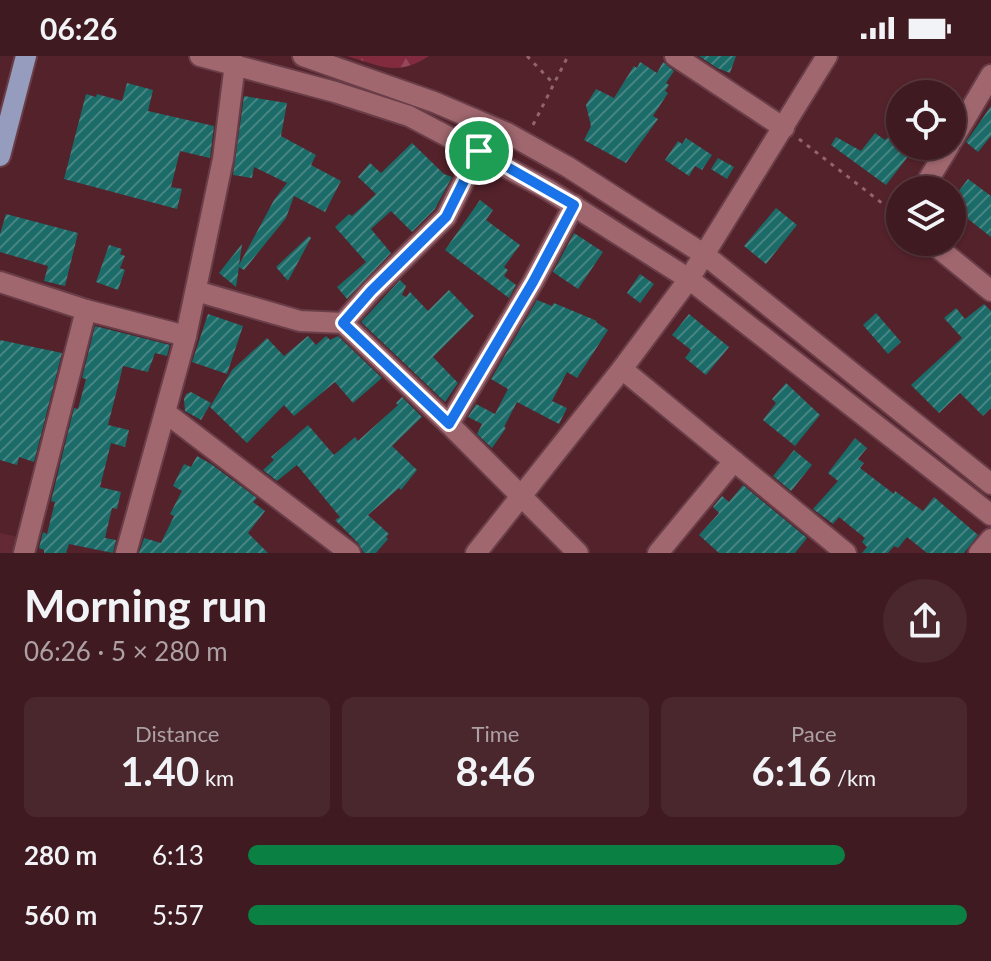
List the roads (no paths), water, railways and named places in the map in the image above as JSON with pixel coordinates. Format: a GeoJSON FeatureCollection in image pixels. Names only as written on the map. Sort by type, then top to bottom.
{"type":"FeatureCollection","features":[{"type":"Feature","properties":{"kind":"main road"},"geometry":{"type":"LineString","coordinates":[[0,156],[26,56]]}},
{"type":"Feature","properties":{"kind":"street"},"geometry":{"type":"LineString","coordinates":[[200,56],[409,116],[479,151],[574,205],[689,279],[991,515]]}},
{"type":"Feature","properties":{"kind":"street"},"geometry":{"type":"LineString","coordinates":[[303,56],[434,102],[524,142],[568,167],[705,255],[991,484]]}},
{"type":"Feature","properties":{"kind":"street"},"geometry":{"type":"LineString","coordinates":[[476,553],[689,279],[827,56]]}},
{"type":"Feature","properties":{"kind":"street"},"geometry":{"type":"LineString","coordinates":[[688,59],[784,128]]}},
{"type":"Feature","properties":{"kind":"street"},"geometry":{"type":"LineString","coordinates":[[126,553],[186,336],[223,159],[235,64]]}},
{"type":"Feature","properties":{"kind":"street"},"geometry":{"type":"LineString","coordinates":[[966,119],[989,84]]}},
{"type":"Feature","properties":{"kind":"street"},"geometry":{"type":"LineString","coordinates":[[343,323],[446,217],[479,151]]}},
{"type":"Feature","properties":{"kind":"street"},"geometry":{"type":"LineString","coordinates":[[449,424],[533,282],[574,205]]}},
{"type":"Feature","properties":{"kind":"street"},"geometry":{"type":"LineString","coordinates":[[948,256],[991,291]]}},
{"type":"Feature","properties":{"kind":"street"},"geometry":{"type":"LineString","coordinates":[[0,282],[86,310],[186,336]]}},
{"type":"Feature","properties":{"kind":"street"},"geometry":{"type":"LineString","coordinates":[[196,291],[300,321],[343,323],[578,553]]}},
{"type":"Feature","properties":{"kind":"street"},"geometry":{"type":"LineString","coordinates":[[24,553],[86,310]]}},
{"type":"Feature","properties":{"kind":"street"},"geometry":{"type":"LineString","coordinates":[[622,369],[734,461],[833,549]]}},
{"type":"Feature","properties":{"kind":"street"},"geometry":{"type":"LineString","coordinates":[[166,413],[328,546],[350,553]]}},
{"type":"Feature","properties":{"kind":"street"},"geometry":{"type":"LineString","coordinates":[[658,553],[734,461]]}},
{"type":"Feature","properties":{"kind":"street"},"geometry":{"type":"LineString","coordinates":[[979,553],[991,539]]}}]}
